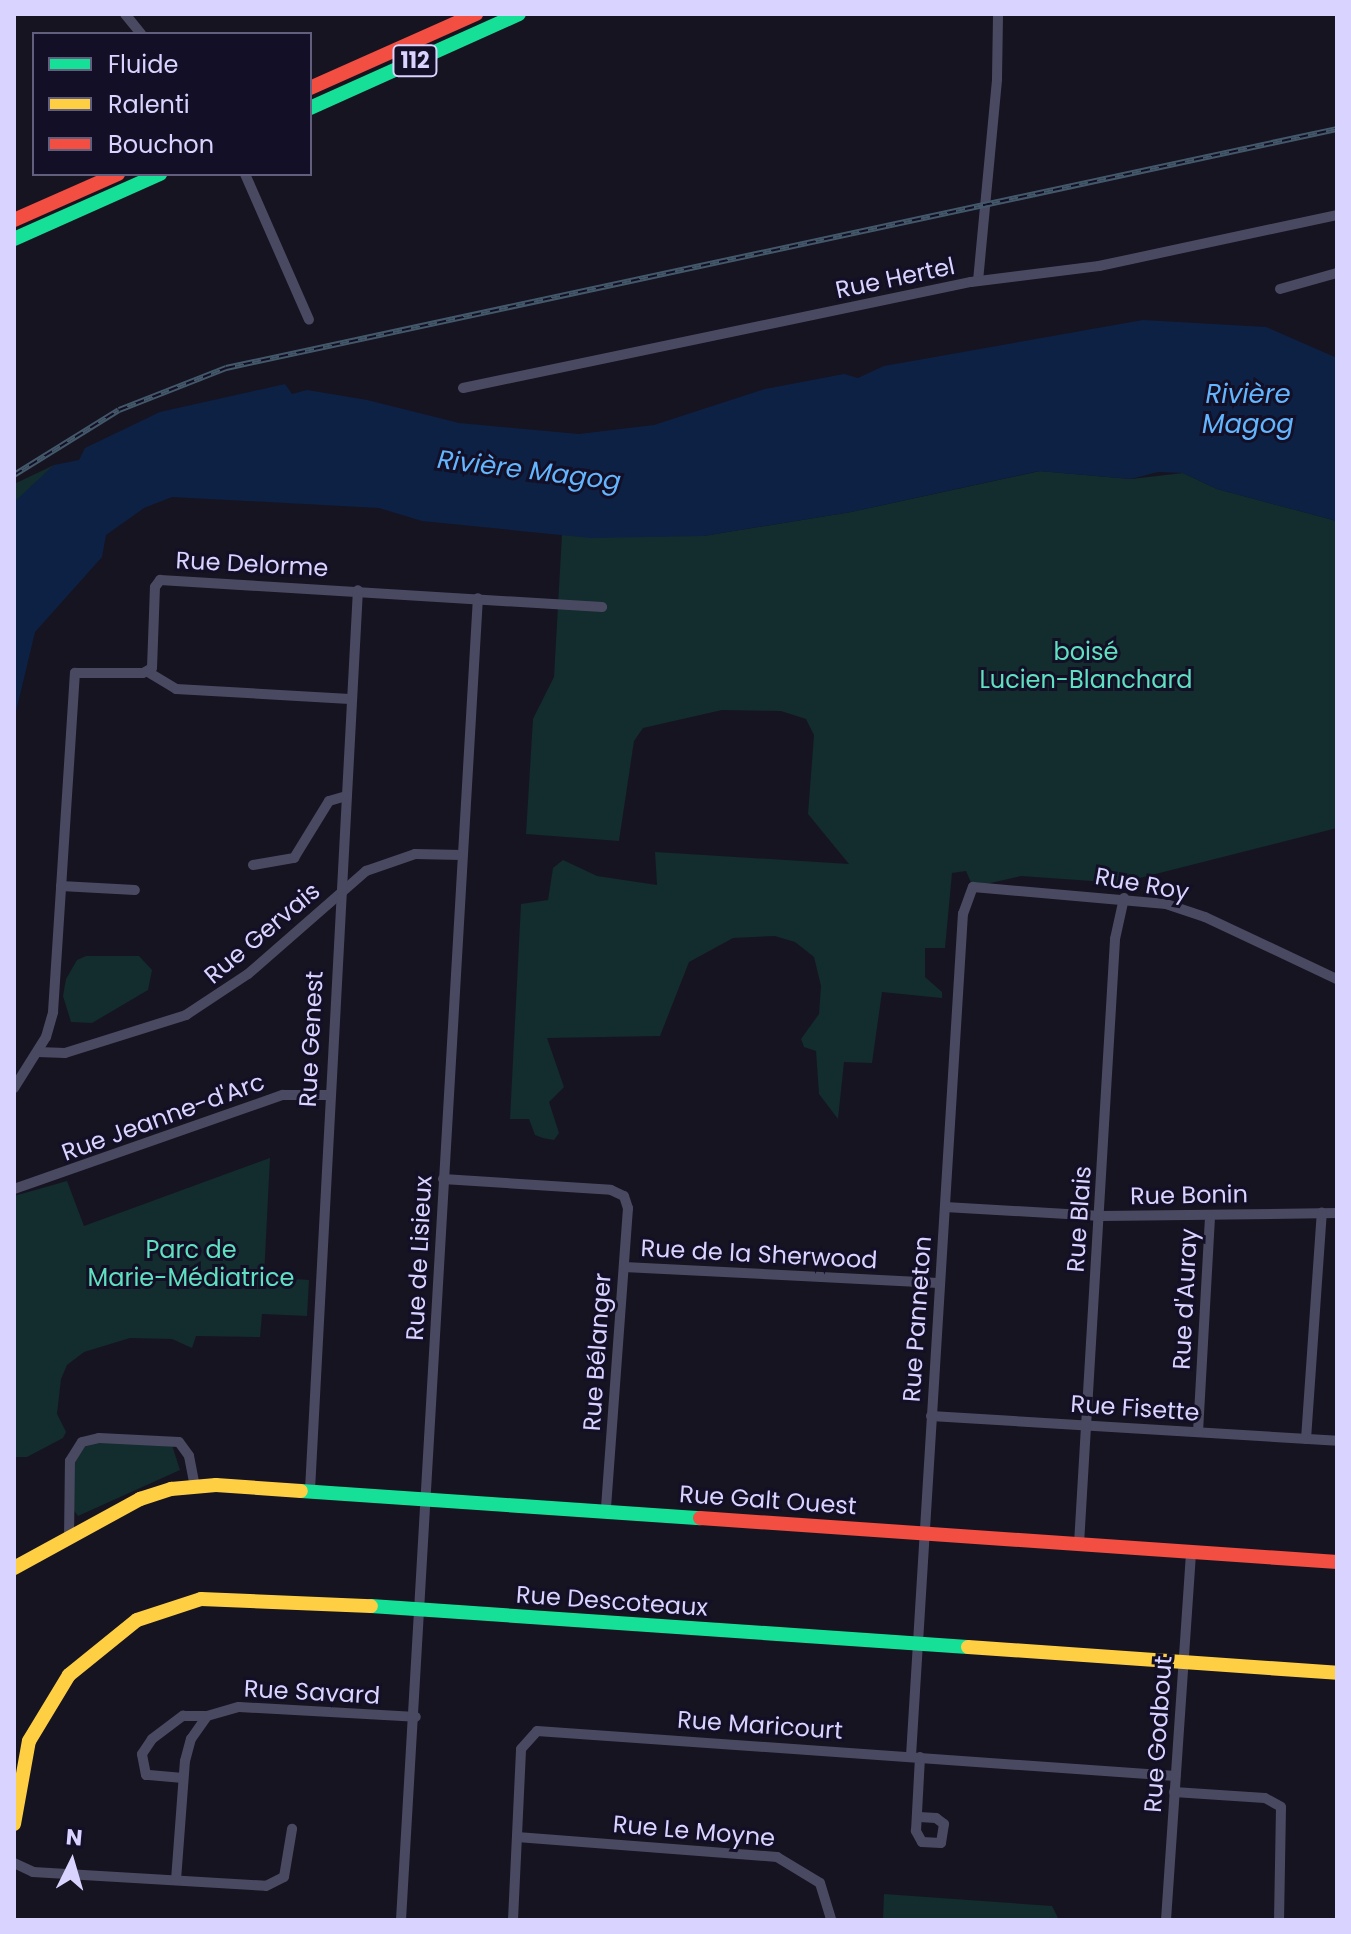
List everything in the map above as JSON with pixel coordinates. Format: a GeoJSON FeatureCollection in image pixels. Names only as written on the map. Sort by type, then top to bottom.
{"type":"FeatureCollection","features":[{"type":"Feature","properties":{"kind":"street"},"geometry":{"type":"LineString","coordinates":[[125,14],[139,32]]}},
{"type":"Feature","properties":{"kind":"street","name":"112"},"geometry":{"type":"LineString","coordinates":[[312,87],[476,14]]}},
{"type":"Feature","properties":{"kind":"street","name":"112"},"geometry":{"type":"LineString","coordinates":[[312,107],[519,14]]}},
{"type":"Feature","properties":{"kind":"street"},"geometry":{"type":"LineString","coordinates":[[978,281],[997,79],[998,14]]}},
{"type":"Feature","properties":{"kind":"street"},"geometry":{"type":"LineString","coordinates":[[14,220],[113,176]]}},
{"type":"Feature","properties":{"kind":"street"},"geometry":{"type":"LineString","coordinates":[[14,239],[156,176]]}},
{"type":"Feature","properties":{"kind":"street"},"geometry":{"type":"LineString","coordinates":[[246,176],[309,320]]}},
{"type":"Feature","properties":{"kind":"street","name":"Rue Hertel"},"geometry":{"type":"LineString","coordinates":[[463,388],[978,281],[1099,266],[1337,215]]}},
{"type":"Feature","properties":{"kind":"street"},"geometry":{"type":"LineString","coordinates":[[1280,289],[1337,273]]}},
{"type":"Feature","properties":{"kind":"street","name":"Rue Delorme"},"geometry":{"type":"LineString","coordinates":[[148,672],[155,587],[160,580],[602,607]]}},
{"type":"Feature","properties":{"kind":"street","name":"Rue Genest"},"geometry":{"type":"LineString","coordinates":[[310,1490],[327,1095],[358,590]]}},
{"type":"Feature","properties":{"kind":"street","name":"Rue de Lisieux"},"geometry":{"type":"LineString","coordinates":[[401,1920],[416,1717],[443,1179],[478,598]]}},
{"type":"Feature","properties":{"kind":"street"},"geometry":{"type":"LineString","coordinates":[[14,1088],[38,1052],[53,1012],[75,673],[148,672],[176,689],[350,699]]}},
{"type":"Feature","properties":{"kind":"street"},"geometry":{"type":"LineString","coordinates":[[253,865],[294,858],[329,801],[346,796]]}},
{"type":"Feature","properties":{"kind":"street","name":"Rue Gervais"},"geometry":{"type":"LineString","coordinates":[[38,1052],[65,1053],[186,1015],[248,974],[366,871],[396,859],[462,855]]}},
{"type":"Feature","properties":{"kind":"street"},"geometry":{"type":"LineString","coordinates":[[61,886],[135,890]]}},
{"type":"Feature","properties":{"kind":"street","name":"Rue Roy"},"geometry":{"type":"LineString","coordinates":[[973,887],[1124,898],[1205,917],[1337,979]]}},
{"type":"Feature","properties":{"kind":"street","name":"Rue Panneton"},"geometry":{"type":"LineString","coordinates":[[919,1817],[916,1646],[963,914],[973,887]]}},
{"type":"Feature","properties":{"kind":"street","name":"Rue Blais"},"geometry":{"type":"LineString","coordinates":[[1079,1544],[1101,1216],[1115,939],[1124,898]]}},
{"type":"Feature","properties":{"kind":"street","name":"Rue Jeanne-d'Arc"},"geometry":{"type":"LineString","coordinates":[[14,1189],[283,1095],[327,1095]]}},
{"type":"Feature","properties":{"kind":"street","name":"Rue Bélanger"},"geometry":{"type":"LineString","coordinates":[[443,1179],[611,1190],[624,1196],[628,1208],[606,1511]]}},
{"type":"Feature","properties":{"kind":"street","name":"Rue Bonin"},"geometry":{"type":"LineString","coordinates":[[945,1207],[1101,1216],[1337,1213]]}},
{"type":"Feature","properties":{"kind":"street"},"geometry":{"type":"LineString","coordinates":[[1306,1439],[1322,1213]]}},
{"type":"Feature","properties":{"kind":"street","name":"Rue d'Auray"},"geometry":{"type":"LineString","coordinates":[[1198,1432],[1210,1216]]}},
{"type":"Feature","properties":{"kind":"street","name":"Rue de la Sherwood"},"geometry":{"type":"LineString","coordinates":[[624,1267],[939,1283]]}},
{"type":"Feature","properties":{"kind":"street","name":"Rue Fisette"},"geometry":{"type":"LineString","coordinates":[[931,1416],[1337,1441]]}},
{"type":"Feature","properties":{"kind":"street"},"geometry":{"type":"LineString","coordinates":[[69,1539],[70,1461],[82,1442],[99,1438],[179,1442],[189,1456],[195,1486]]}},
{"type":"Feature","properties":{"kind":"street","name":"Rue Galt Ouest"},"geometry":{"type":"LineString","coordinates":[[14,1568],[140,1499],[195,1486],[427,1497],[1337,1562]]}},
{"type":"Feature","properties":{"kind":"street","name":"Rue Godbout"},"geometry":{"type":"LineString","coordinates":[[1166,1920],[1191,1551]]}},
{"type":"Feature","properties":{"kind":"street","name":"Rue Descoteaux"},"geometry":{"type":"LineString","coordinates":[[14,1824],[21,1768],[54,1694],[86,1657],[137,1620],[176,1604],[226,1597],[422,1608],[916,1646],[1337,1673]]}},
{"type":"Feature","properties":{"kind":"street","name":"Rue Savard"},"geometry":{"type":"LineString","coordinates":[[183,1778],[146,1775],[142,1754],[152,1739],[183,1716],[207,1716],[239,1707],[416,1717]]}},
{"type":"Feature","properties":{"kind":"street"},"geometry":{"type":"LineString","coordinates":[[176,1880],[183,1778],[191,1739],[207,1716]]}},
{"type":"Feature","properties":{"kind":"street","name":"Rue Maricourt"},"geometry":{"type":"LineString","coordinates":[[513,1920],[521,1749],[537,1731],[1175,1776]]}},
{"type":"Feature","properties":{"kind":"street"},"geometry":{"type":"LineString","coordinates":[[1174,1792],[1265,1798],[1281,1807],[1279,1920]]}},
{"type":"Feature","properties":{"kind":"street"},"geometry":{"type":"LineString","coordinates":[[16,1866],[274,1885],[286,1871],[292,1829]]}},
{"type":"Feature","properties":{"kind":"street","name":"Rue Le Moyne"},"geometry":{"type":"LineString","coordinates":[[517,1837],[777,1857],[820,1883],[831,1920]]}},
{"type":"Feature","properties":{"kind":"green space"},"geometry":{"type":"Polygon","coordinates":[[[54,465],[28,491],[14,502],[14,484],[54,465]]]}},
{"type":"Feature","properties":{"kind":"green space","name":"boisé Lucien-Blanchard"},"geometry":{"type":"Polygon","coordinates":[[[1040,471],[1131,479],[1183,473],[1217,489],[1337,521],[1337,828],[1120,883],[1021,876],[973,887],[966,871],[952,873],[945,948],[925,948],[925,977],[942,992],[942,998],[882,992],[872,1063],[844,1062],[838,1119],[819,1094],[816,1051],[804,1047],[801,1039],[819,1014],[821,986],[814,957],[795,942],[775,936],[733,938],[689,962],[660,1036],[547,1038],[564,1087],[549,1102],[559,1133],[554,1140],[543,1138],[535,1135],[529,1119],[510,1119],[521,904],[548,900],[553,868],[563,860],[597,876],[657,885],[655,852],[849,864],[808,814],[814,735],[806,719],[781,711],[722,710],[643,728],[634,741],[619,841],[526,834],[533,719],[554,677],[562,534],[703,536],[851,512],[1040,471]]]}},
{"type":"Feature","properties":{"kind":"green space"},"geometry":{"type":"Polygon","coordinates":[[[86,956],[139,956],[152,970],[148,990],[92,1023],[71,1022],[63,996],[66,979],[77,960],[86,956]]]}},
{"type":"Feature","properties":{"kind":"green space","name":"Parc de Marie-Médiatrice"},"geometry":{"type":"Polygon","coordinates":[[[270,1158],[264,1277],[309,1280],[307,1316],[262,1314],[260,1337],[196,1336],[192,1348],[172,1339],[130,1338],[84,1352],[67,1365],[61,1379],[57,1414],[66,1432],[63,1438],[27,1457],[14,1457],[14,1196],[67,1181],[84,1226],[270,1158]]]}},
{"type":"Feature","properties":{"kind":"green space"},"geometry":{"type":"Polygon","coordinates":[[[99,1441],[172,1445],[180,1470],[78,1516],[72,1508],[74,1462],[85,1445],[99,1441]]]}},
{"type":"Feature","properties":{"kind":"green space"},"geometry":{"type":"Polygon","coordinates":[[[884,1894],[1052,1906],[1059,1920],[883,1920],[884,1894]]]}},
{"type":"Feature","properties":{"kind":"water","name":"Rivière Magog"},"geometry":{"type":"Polygon","coordinates":[[[1143,320],[1266,327],[1337,358],[1337,521],[1217,489],[1183,473],[1158,472],[1131,479],[1039,471],[851,512],[703,536],[591,538],[422,521],[379,508],[172,497],[144,508],[106,535],[102,557],[35,632],[14,720],[14,502],[54,465],[79,460],[85,448],[160,412],[285,384],[292,394],[307,390],[367,400],[459,423],[579,434],[654,425],[765,389],[844,374],[858,378],[884,366],[1143,320]]]}},
{"type":"Feature","properties":{"kind":"railway"},"geometry":{"type":"LineString","coordinates":[[14,475],[119,410],[226,368],[1337,129]]}},
{"type":"Feature","properties":{"kind":"traffic: fast"},"geometry":{"type":"LineString","coordinates":[[312,107],[519,14]]}},
{"type":"Feature","properties":{"kind":"traffic: fast"},"geometry":{"type":"LineString","coordinates":[[14,239],[156,176]]}},
{"type":"Feature","properties":{"kind":"traffic: fast"},"geometry":{"type":"LineString","coordinates":[[301,1491],[700,1518]]}},
{"type":"Feature","properties":{"kind":"traffic: fast"},"geometry":{"type":"LineString","coordinates":[[371,1606],[968,1647]]}},
{"type":"Feature","properties":{"kind":"traffic: slow"},"geometry":{"type":"LineString","coordinates":[[14,1568],[140,1499],[171,1489],[216,1485],[301,1491]]}},
{"type":"Feature","properties":{"kind":"traffic: slow"},"geometry":{"type":"LineString","coordinates":[[14,1824],[29,1741],[69,1675],[137,1620],[201,1599],[371,1606]]}},
{"type":"Feature","properties":{"kind":"traffic: slow"},"geometry":{"type":"LineString","coordinates":[[968,1647],[1337,1673]]}},
{"type":"Feature","properties":{"kind":"traffic: jam"},"geometry":{"type":"LineString","coordinates":[[312,87],[476,14]]}},
{"type":"Feature","properties":{"kind":"traffic: jam"},"geometry":{"type":"LineString","coordinates":[[14,220],[113,176]]}},
{"type":"Feature","properties":{"kind":"traffic: jam"},"geometry":{"type":"LineString","coordinates":[[700,1518],[1337,1562]]}}]}
